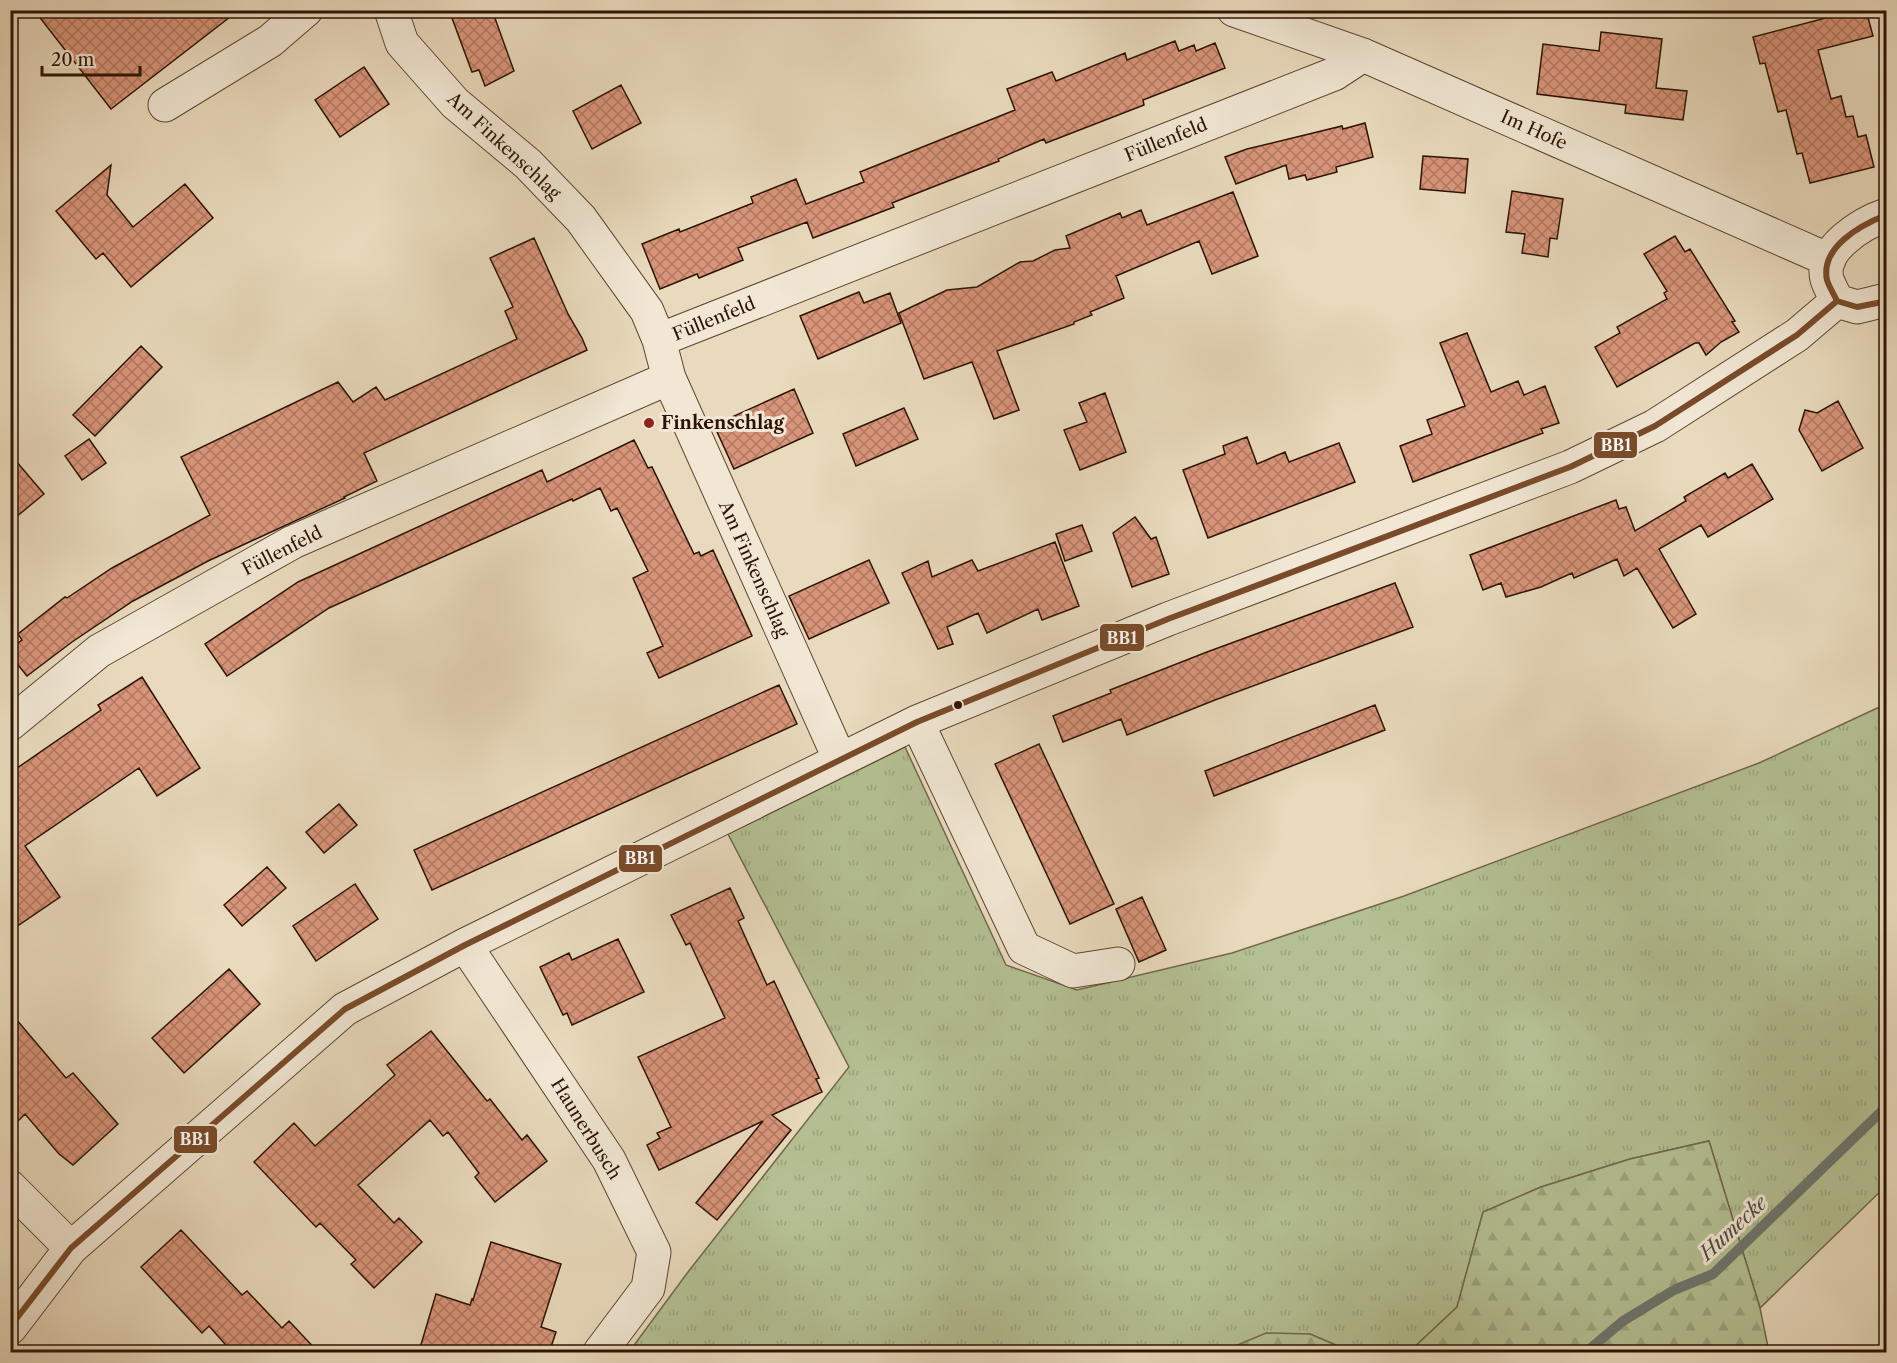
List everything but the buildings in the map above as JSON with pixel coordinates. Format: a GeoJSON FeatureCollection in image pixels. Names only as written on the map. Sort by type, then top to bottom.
{"type":"FeatureCollection","features":[{"type":"Feature","properties":{"kind":"street"},"geometry":{"type":"LineString","coordinates":[[165,105],[270,41],[306,10]]}},
{"type":"Feature","properties":{"kind":"street","name":"Am Finkenschlag"},"geometry":{"type":"LineString","coordinates":[[392,10],[402,43],[455,103],[528,164],[581,219],[647,311],[659,340]]}},
{"type":"Feature","properties":{"kind":"street","name":"Im Hofe"},"geometry":{"type":"LineString","coordinates":[[1234,10],[1363,55],[1829,260]]}},
{"type":"Feature","properties":{"kind":"street","name":"Füllenfeld"},"geometry":{"type":"LineString","coordinates":[[10,724],[99,651],[293,542],[669,378],[659,340],[1334,74],[1363,55]]}},
{"type":"Feature","properties":{"kind":"street"},"geometry":{"type":"LineString","coordinates":[[1887,215],[1875,219],[1842,240],[1829,260],[1827,278],[1837,301],[1857,307],[1887,300]]}},
{"type":"Feature","properties":{"kind":"street"},"geometry":{"type":"LineString","coordinates":[[10,1328],[71,1248],[345,1009],[465,945],[917,722],[1168,619],[1570,467],[1655,426],[1797,335],[1837,301]]}},
{"type":"Feature","properties":{"kind":"street","name":"Am Finkenschlag"},"geometry":{"type":"LineString","coordinates":[[669,378],[840,760]]}},
{"type":"Feature","properties":{"kind":"street"},"geometry":{"type":"LineString","coordinates":[[917,722],[1024,948],[1073,971],[1118,964]]}},
{"type":"Feature","properties":{"kind":"street","name":"Haunerbusch"},"geometry":{"type":"LineString","coordinates":[[465,945],[609,1160],[654,1252],[648,1288],[600,1353]]}},
{"type":"Feature","properties":{"kind":"street"},"geometry":{"type":"LineString","coordinates":[[10,1186],[71,1248]]}},
{"type":"Feature","properties":{"kind":"green space"},"geometry":{"type":"Polygon","coordinates":[[[1886,704],[1886,1186],[1760,1308],[1709,1141],[1630,1159],[1541,1187],[1483,1212],[1457,1307],[1409,1352],[1352,1352],[1310,1334],[1221,1352],[629,1352],[688,1272],[849,1067],[728,834],[905,747],[1006,965],[1077,990],[1232,953],[1404,896],[1759,763],[1886,704]]]}},
{"type":"Feature","properties":{"kind":"green space"},"geometry":{"type":"Polygon","coordinates":[[[1709,1141],[1760,1308],[1769,1352],[1409,1352],[1457,1307],[1483,1212],[1541,1187],[1630,1159],[1709,1141]]]}},
{"type":"Feature","properties":{"kind":"green space"},"geometry":{"type":"Polygon","coordinates":[[[1266,1333],[1310,1334],[1352,1352],[1221,1352],[1266,1333]]]}},
{"type":"Feature","properties":{"kind":"waterway","name":"Humecke"},"geometry":{"type":"LineString","coordinates":[[1586,1352],[1623,1321],[1674,1290],[1713,1274],[1886,1107]]}},
{"type":"Feature","properties":{"kind":"transit line","name":"BB1"},"geometry":{"type":"LineString","coordinates":[[1882,302],[1857,307],[1837,301],[1827,280],[1826,268],[1830,257],[1844,239],[1854,231],[1886,215]]}},
{"type":"Feature","properties":{"kind":"transit line","name":"BB1"},"geometry":{"type":"LineString","coordinates":[[10,1327],[71,1248],[345,1009],[465,945],[917,722],[1168,619],[1570,467],[1655,426],[1797,335],[1837,301]]}},
{"type":"Feature","properties":{"kind":"place","name":"Finkenschlag"},"geometry":{"type":"Point","coordinates":[649,423]}}]}
